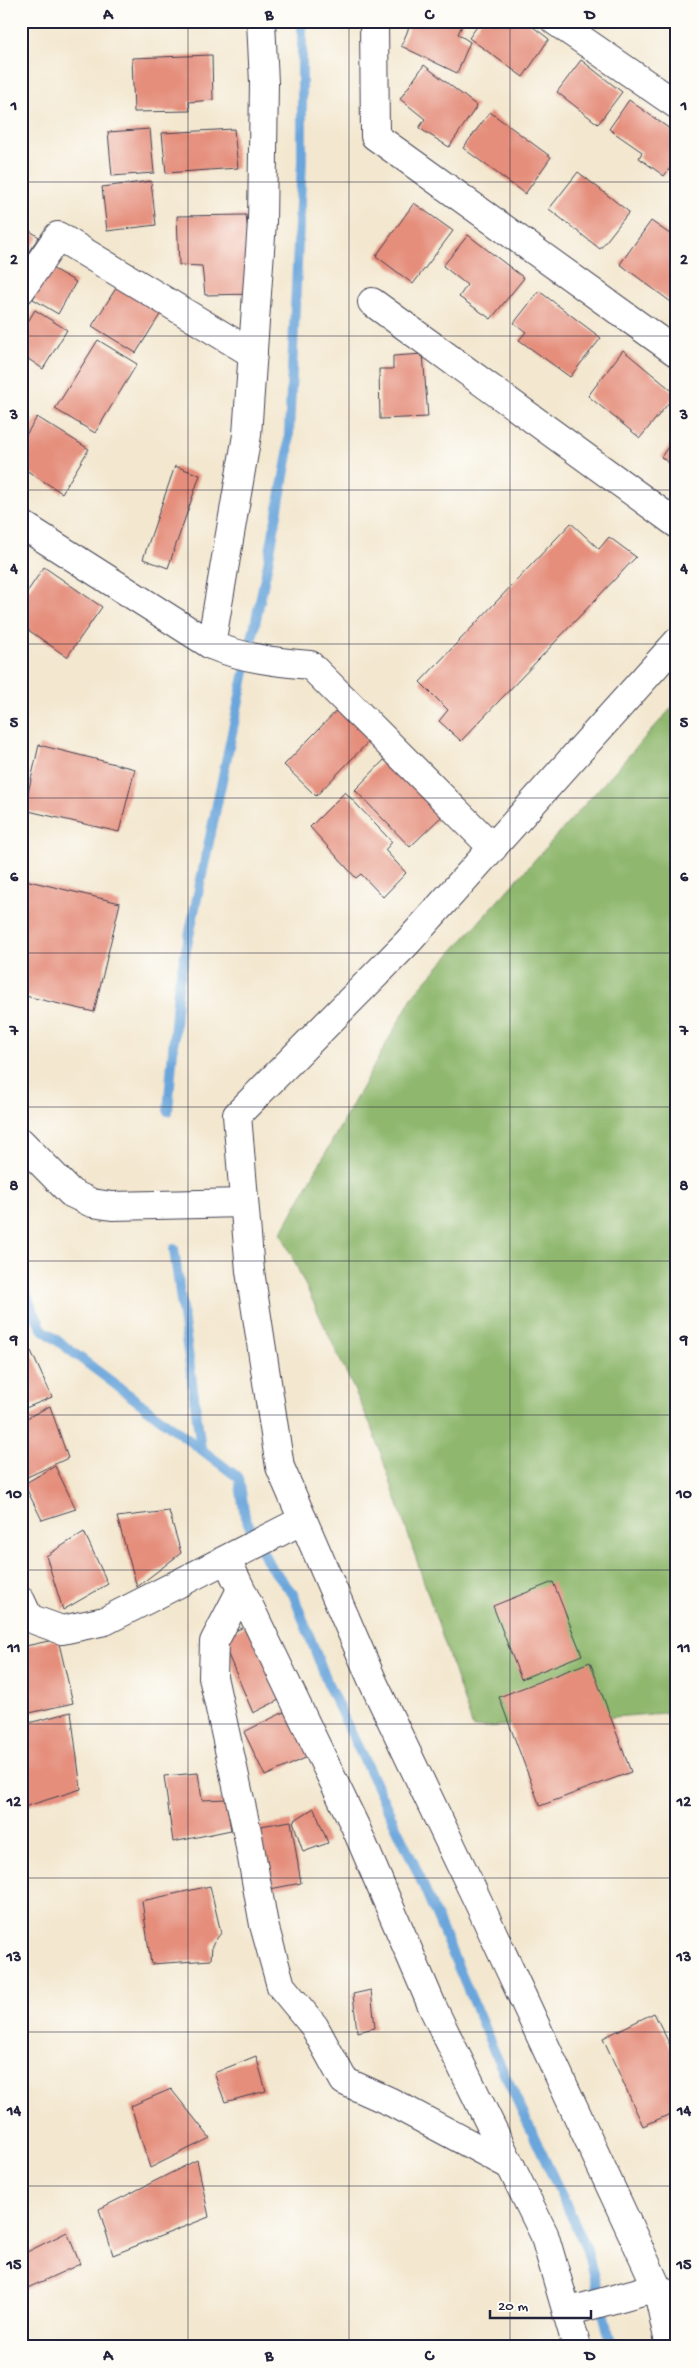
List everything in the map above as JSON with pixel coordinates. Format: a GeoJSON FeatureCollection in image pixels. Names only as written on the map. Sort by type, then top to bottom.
{"type":"FeatureCollection","features":[{"type":"Feature","properties":{"kind":"street"},"geometry":{"type":"LineString","coordinates":[[218,648],[247,434],[253,354],[262,222],[264,83],[261,21]]}},
{"type":"Feature","properties":{"kind":"street"},"geometry":{"type":"LineString","coordinates":[[374,21],[375,136],[677,353]]}},
{"type":"Feature","properties":{"kind":"street"},"geometry":{"type":"LineString","coordinates":[[555,21],[677,106]]}},
{"type":"Feature","properties":{"kind":"street"},"geometry":{"type":"LineString","coordinates":[[21,290],[58,236],[253,354]]}},
{"type":"Feature","properties":{"kind":"street"},"geometry":{"type":"LineString","coordinates":[[372,302],[677,524]]}},
{"type":"Feature","properties":{"kind":"street"},"geometry":{"type":"LineString","coordinates":[[21,524],[218,648],[280,663],[310,665],[492,848]]}},
{"type":"Feature","properties":{"kind":"street"},"geometry":{"type":"LineString","coordinates":[[670,2347],[656,2295],[483,1912],[373,1682],[280,1467],[250,1271],[237,1115],[407,943],[677,642]]}},
{"type":"Feature","properties":{"kind":"street"},"geometry":{"type":"LineString","coordinates":[[21,1142],[71,1193],[92,1203],[112,1206],[244,1203]]}},
{"type":"Feature","properties":{"kind":"street"},"geometry":{"type":"LineString","coordinates":[[21,1601],[29,1618],[62,1630],[105,1622],[303,1520]]}},
{"type":"Feature","properties":{"kind":"street"},"geometry":{"type":"LineString","coordinates":[[234,1556],[241,1590],[355,1826],[433,2008],[544,2234],[573,2310],[577,2347]]}},
{"type":"Feature","properties":{"kind":"street"},"geometry":{"type":"LineString","coordinates":[[241,1590],[214,1642],[213,1677],[248,1836],[264,1925],[281,1986],[314,2026],[344,2081],[391,2102],[511,2166]]}},
{"type":"Feature","properties":{"kind":"street"},"geometry":{"type":"LineString","coordinates":[[573,2310],[656,2295]]}},
{"type":"Feature","properties":{"kind":"green space"},"geometry":{"type":"Polygon","coordinates":[[[677,702],[677,1712],[473,1728],[373,1430],[281,1233],[414,994],[677,702]]]}},
{"type":"Feature","properties":{"kind":"building"},"geometry":{"type":"Polygon","coordinates":[[[412,21],[464,21],[458,34],[470,42],[457,73],[401,46],[412,21]]]}},
{"type":"Feature","properties":{"kind":"building"},"geometry":{"type":"Polygon","coordinates":[[[481,21],[525,21],[549,39],[523,77],[469,38],[481,21]]]}},
{"type":"Feature","properties":{"kind":"building"},"geometry":{"type":"Polygon","coordinates":[[[212,55],[213,100],[189,102],[190,111],[134,112],[132,58],[212,55]]]}},
{"type":"Feature","properties":{"kind":"building"},"geometry":{"type":"Polygon","coordinates":[[[581,60],[622,92],[598,124],[557,92],[581,60]]]}},
{"type":"Feature","properties":{"kind":"building"},"geometry":{"type":"Polygon","coordinates":[[[424,65],[477,106],[449,147],[419,128],[425,119],[400,99],[424,65]]]}},
{"type":"Feature","properties":{"kind":"building"},"geometry":{"type":"Polygon","coordinates":[[[629,100],[677,134],[677,159],[664,176],[639,158],[642,152],[609,129],[629,100]]]}},
{"type":"Feature","properties":{"kind":"building"},"geometry":{"type":"Polygon","coordinates":[[[490,112],[551,157],[525,194],[463,148],[490,112]]]}},
{"type":"Feature","properties":{"kind":"building"},"geometry":{"type":"Polygon","coordinates":[[[150,129],[154,173],[112,176],[108,132],[150,129]]]}},
{"type":"Feature","properties":{"kind":"building"},"geometry":{"type":"Polygon","coordinates":[[[234,129],[238,168],[166,173],[162,133],[234,129]]]}},
{"type":"Feature","properties":{"kind":"building"},"geometry":{"type":"Polygon","coordinates":[[[578,172],[629,212],[600,249],[549,209],[578,172]]]}},
{"type":"Feature","properties":{"kind":"building"},"geometry":{"type":"Polygon","coordinates":[[[151,181],[156,225],[107,231],[102,187],[151,181]]]}},
{"type":"Feature","properties":{"kind":"building"},"geometry":{"type":"Polygon","coordinates":[[[414,203],[453,231],[413,284],[376,256],[414,203]]]}},
{"type":"Feature","properties":{"kind":"building"},"geometry":{"type":"Polygon","coordinates":[[[246,215],[255,294],[205,295],[202,266],[179,265],[177,216],[246,215]]]}},
{"type":"Feature","properties":{"kind":"building"},"geometry":{"type":"Polygon","coordinates":[[[651,221],[677,239],[675,305],[620,264],[651,221]]]}},
{"type":"Feature","properties":{"kind":"building"},"geometry":{"type":"Polygon","coordinates":[[[21,225],[39,237],[21,262],[21,225]]]}},
{"type":"Feature","properties":{"kind":"building"},"geometry":{"type":"Polygon","coordinates":[[[468,235],[524,278],[491,319],[459,297],[467,285],[443,266],[468,235]]]}},
{"type":"Feature","properties":{"kind":"building"},"geometry":{"type":"Polygon","coordinates":[[[50,267],[76,282],[58,314],[33,299],[50,267]]]}},
{"type":"Feature","properties":{"kind":"building"},"geometry":{"type":"Polygon","coordinates":[[[120,282],[163,310],[136,353],[92,326],[120,282]]]}},
{"type":"Feature","properties":{"kind":"building"},"geometry":{"type":"Polygon","coordinates":[[[539,291],[601,338],[570,377],[519,340],[526,332],[514,323],[539,291]]]}},
{"type":"Feature","properties":{"kind":"building"},"geometry":{"type":"Polygon","coordinates":[[[35,310],[67,330],[43,369],[21,354],[21,333],[35,310]]]}},
{"type":"Feature","properties":{"kind":"building"},"geometry":{"type":"Polygon","coordinates":[[[98,340],[137,364],[95,433],[55,409],[98,340]]]}},
{"type":"Feature","properties":{"kind":"building"},"geometry":{"type":"Polygon","coordinates":[[[623,350],[676,394],[640,438],[588,396],[623,350]]]}},
{"type":"Feature","properties":{"kind":"building"},"geometry":{"type":"Polygon","coordinates":[[[423,354],[428,417],[380,419],[379,369],[393,369],[393,356],[423,354]]]}},
{"type":"Feature","properties":{"kind":"building"},"geometry":{"type":"Polygon","coordinates":[[[21,413],[28,418],[21,428],[21,413]]]}},
{"type":"Feature","properties":{"kind":"building"},"geometry":{"type":"Polygon","coordinates":[[[37,417],[89,449],[62,493],[21,467],[21,443],[37,417]]]}},
{"type":"Feature","properties":{"kind":"building"},"geometry":{"type":"Polygon","coordinates":[[[677,434],[677,469],[661,457],[677,434]]]}},
{"type":"Feature","properties":{"kind":"building"},"geometry":{"type":"Polygon","coordinates":[[[175,466],[200,475],[168,568],[143,559],[175,466]]]}},
{"type":"Feature","properties":{"kind":"building"},"geometry":{"type":"Polygon","coordinates":[[[571,523],[599,549],[609,537],[636,557],[461,741],[439,721],[448,710],[420,682],[571,523]]]}},
{"type":"Feature","properties":{"kind":"building"},"geometry":{"type":"Polygon","coordinates":[[[44,567],[102,607],[67,657],[21,625],[21,601],[44,567]]]}},
{"type":"Feature","properties":{"kind":"building"},"geometry":{"type":"Polygon","coordinates":[[[342,705],[374,736],[316,796],[284,765],[342,705]]]}},
{"type":"Feature","properties":{"kind":"building"},"geometry":{"type":"Polygon","coordinates":[[[39,745],[135,769],[119,832],[24,810],[39,745]]]}},
{"type":"Feature","properties":{"kind":"building"},"geometry":{"type":"Polygon","coordinates":[[[388,756],[444,814],[410,847],[355,790],[388,756]]]}},
{"type":"Feature","properties":{"kind":"building"},"geometry":{"type":"Polygon","coordinates":[[[345,792],[392,842],[385,850],[406,873],[383,897],[361,874],[356,878],[310,827],[345,792]]]}},
{"type":"Feature","properties":{"kind":"building"},"geometry":{"type":"Polygon","coordinates":[[[21,879],[120,903],[94,1012],[21,995],[21,879]]]}},
{"type":"Feature","properties":{"kind":"building"},"geometry":{"type":"Polygon","coordinates":[[[31,1351],[52,1397],[21,1410],[21,1355],[31,1351]]]}},
{"type":"Feature","properties":{"kind":"building"},"geometry":{"type":"Polygon","coordinates":[[[50,1406],[68,1458],[23,1479],[21,1473],[21,1421],[50,1406]]]}},
{"type":"Feature","properties":{"kind":"building"},"geometry":{"type":"Polygon","coordinates":[[[55,1466],[76,1509],[42,1520],[24,1484],[55,1466]]]}},
{"type":"Feature","properties":{"kind":"building"},"geometry":{"type":"Polygon","coordinates":[[[169,1511],[181,1553],[137,1587],[117,1517],[169,1511]]]}},
{"type":"Feature","properties":{"kind":"building"},"geometry":{"type":"Polygon","coordinates":[[[84,1532],[108,1584],[63,1610],[46,1556],[84,1532]]]}},
{"type":"Feature","properties":{"kind":"building"},"geometry":{"type":"Polygon","coordinates":[[[553,1582],[582,1655],[521,1679],[493,1606],[553,1582]]]}},
{"type":"Feature","properties":{"kind":"building"},"geometry":{"type":"Polygon","coordinates":[[[254,1622],[285,1697],[253,1713],[221,1638],[254,1622]]]}},
{"type":"Feature","properties":{"kind":"building"},"geometry":{"type":"Polygon","coordinates":[[[58,1639],[73,1703],[21,1715],[21,1647],[58,1639]]]}},
{"type":"Feature","properties":{"kind":"building"},"geometry":{"type":"Polygon","coordinates":[[[590,1662],[631,1772],[540,1806],[499,1697],[590,1662]]]}},
{"type":"Feature","properties":{"kind":"building"},"geometry":{"type":"Polygon","coordinates":[[[288,1710],[310,1756],[265,1776],[244,1732],[288,1710]]]}},
{"type":"Feature","properties":{"kind":"building"},"geometry":{"type":"Polygon","coordinates":[[[71,1712],[81,1789],[21,1808],[21,1725],[71,1712]]]}},
{"type":"Feature","properties":{"kind":"building"},"geometry":{"type":"Polygon","coordinates":[[[198,1773],[202,1800],[226,1799],[231,1830],[173,1842],[164,1776],[198,1773]]]}},
{"type":"Feature","properties":{"kind":"building"},"geometry":{"type":"Polygon","coordinates":[[[314,1808],[328,1843],[303,1852],[293,1821],[314,1808]]]}},
{"type":"Feature","properties":{"kind":"building"},"geometry":{"type":"Polygon","coordinates":[[[291,1821],[301,1883],[265,1890],[254,1827],[291,1821]]]}},
{"type":"Feature","properties":{"kind":"building"},"geometry":{"type":"Polygon","coordinates":[[[210,1886],[221,1933],[212,1945],[211,1960],[151,1964],[142,1901],[210,1886]]]}},
{"type":"Feature","properties":{"kind":"building"},"geometry":{"type":"Polygon","coordinates":[[[371,1990],[375,2028],[357,2032],[353,1994],[371,1990]]]}},
{"type":"Feature","properties":{"kind":"building"},"geometry":{"type":"Polygon","coordinates":[[[654,2013],[677,2059],[677,2111],[643,2126],[603,2038],[654,2013]]]}},
{"type":"Feature","properties":{"kind":"building"},"geometry":{"type":"Polygon","coordinates":[[[256,2056],[266,2091],[225,2102],[214,2073],[256,2056]]]}},
{"type":"Feature","properties":{"kind":"building"},"geometry":{"type":"Polygon","coordinates":[[[171,2089],[210,2138],[150,2168],[131,2106],[171,2089]]]}},
{"type":"Feature","properties":{"kind":"building"},"geometry":{"type":"Polygon","coordinates":[[[197,2160],[209,2217],[113,2255],[99,2209],[197,2160]]]}},
{"type":"Feature","properties":{"kind":"building"},"geometry":{"type":"Polygon","coordinates":[[[67,2232],[80,2264],[21,2291],[21,2255],[67,2232]]]}},
{"type":"Feature","properties":{"kind":"waterway"},"geometry":{"type":"LineString","coordinates":[[168,1111],[178,988],[268,563],[288,454],[302,161],[302,21]]}},
{"type":"Feature","properties":{"kind":"waterway"},"geometry":{"type":"LineString","coordinates":[[174,1249],[201,1448]]}},
{"type":"Feature","properties":{"kind":"waterway"},"geometry":{"type":"LineString","coordinates":[[21,1284],[42,1329],[239,1478],[245,1517],[270,1566],[293,1594],[330,1689],[414,1864],[497,2058],[586,2247],[612,2347]]}}]}
